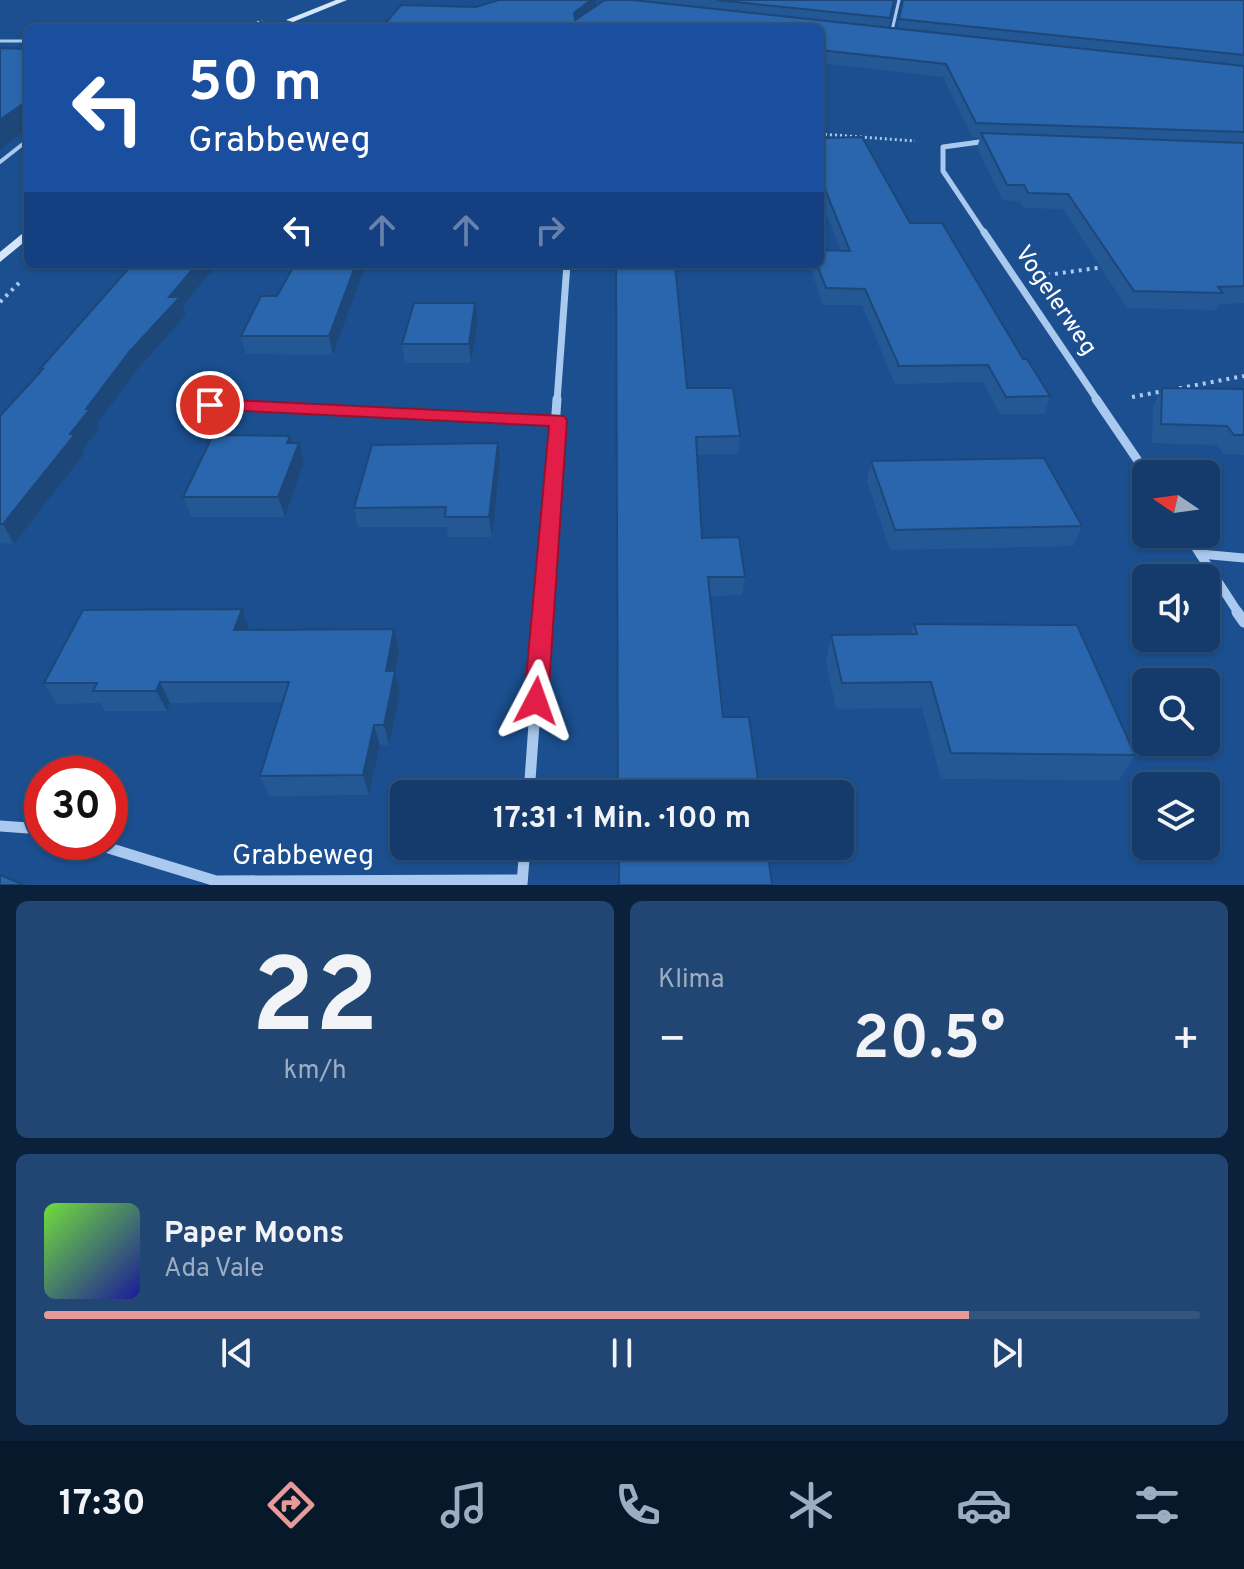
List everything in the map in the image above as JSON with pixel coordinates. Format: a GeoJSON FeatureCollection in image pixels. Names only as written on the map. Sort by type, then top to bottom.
{"type":"FeatureCollection","features":[{"type":"Feature","properties":{"kind":"main road"},"geometry":{"type":"LineString","coordinates":[[290,20],[343,0]]}},
{"type":"Feature","properties":{"kind":"main road"},"geometry":{"type":"LineString","coordinates":[[284,24],[309,2]]}},
{"type":"Feature","properties":{"kind":"main road"},"geometry":{"type":"LineString","coordinates":[[875,34],[906,37]]}},
{"type":"Feature","properties":{"kind":"main road"},"geometry":{"type":"LineString","coordinates":[[0,258],[24,237]]}},
{"type":"Feature","properties":{"kind":"street"},"geometry":{"type":"LineString","coordinates":[[943,147],[1002,141]]}},
{"type":"Feature","properties":{"kind":"street","name":"Vogelerweg"},"geometry":{"type":"LineString","coordinates":[[943,147],[943,171],[1138,460]]}},
{"type":"Feature","properties":{"kind":"street"},"geometry":{"type":"LineString","coordinates":[[530,780],[567,268]]}},
{"type":"Feature","properties":{"kind":"street"},"geometry":{"type":"LineString","coordinates":[[210,405],[558,420]]}},
{"type":"Feature","properties":{"kind":"street"},"geometry":{"type":"LineString","coordinates":[[1196,548],[1244,622]]}},
{"type":"Feature","properties":{"kind":"street"},"geometry":{"type":"LineString","coordinates":[[1200,554],[1244,558]]}},
{"type":"Feature","properties":{"kind":"street"},"geometry":{"type":"LineString","coordinates":[[0,826],[24,828]]}},
{"type":"Feature","properties":{"kind":"street","name":"Grabbeweg"},"geometry":{"type":"LineString","coordinates":[[128,854],[216,881],[522,883],[524,860]]}},
{"type":"Feature","properties":{"kind":"lane"},"geometry":{"type":"LineString","coordinates":[[891,36],[899,0]]}},
{"type":"Feature","properties":{"kind":"lane"},"geometry":{"type":"LineString","coordinates":[[0,41],[24,41]]}},
{"type":"Feature","properties":{"kind":"lane"},"geometry":{"type":"LineString","coordinates":[[0,162],[24,143]]}},
{"type":"Feature","properties":{"kind":"path"},"geometry":{"type":"LineString","coordinates":[[824,134],[897,138],[943,147]]}},
{"type":"Feature","properties":{"kind":"path"},"geometry":{"type":"LineString","coordinates":[[1014,277],[1109,266]]}},
{"type":"Feature","properties":{"kind":"path"},"geometry":{"type":"LineString","coordinates":[[1095,397],[1130,397],[1244,376]]}},
{"type":"Feature","properties":{"kind":"building"},"geometry":{"type":"Polygon","coordinates":[[[499,0],[591,0],[574,13],[575,20],[605,0],[632,0],[1244,66],[1244,132],[976,123],[946,64],[824,50],[824,24],[385,24],[401,5],[476,7],[499,0]]]}},
{"type":"Feature","properties":{"kind":"building"},"geometry":{"type":"Polygon","coordinates":[[[717,0],[894,0],[890,18],[717,0]]]}},
{"type":"Feature","properties":{"kind":"building"},"geometry":{"type":"Polygon","coordinates":[[[903,0],[1244,0],[1244,55],[899,19],[903,0]]]}},
{"type":"Feature","properties":{"kind":"building"},"geometry":{"type":"Polygon","coordinates":[[[0,48],[24,49],[24,103],[0,120],[0,48]]]}},
{"type":"Feature","properties":{"kind":"building"},"geometry":{"type":"Polygon","coordinates":[[[981,133],[1244,143],[1244,286],[1218,287],[1223,293],[1134,291],[1068,194],[1028,193],[1024,185],[1007,185],[981,133]]]}},
{"type":"Feature","properties":{"kind":"building"},"geometry":{"type":"Polygon","coordinates":[[[862,137],[910,223],[942,223],[1023,359],[1027,359],[1050,396],[1006,397],[988,365],[899,366],[865,289],[826,288],[818,268],[824,268],[824,250],[850,251],[824,187],[824,138],[862,137]]]}},
{"type":"Feature","properties":{"kind":"building"},"geometry":{"type":"Polygon","coordinates":[[[129,268],[194,268],[169,297],[180,297],[130,351],[70,434],[75,434],[0,524],[0,416],[43,369],[40,369],[129,268]]]}},
{"type":"Feature","properties":{"kind":"building"},"geometry":{"type":"Polygon","coordinates":[[[293,268],[354,268],[329,336],[241,336],[261,296],[277,296],[293,268]]]}},
{"type":"Feature","properties":{"kind":"building"},"geometry":{"type":"Polygon","coordinates":[[[616,268],[675,268],[687,388],[733,388],[740,436],[696,437],[702,538],[739,537],[745,577],[708,577],[723,717],[749,717],[758,780],[618,780],[616,268]]]}},
{"type":"Feature","properties":{"kind":"building"},"geometry":{"type":"Polygon","coordinates":[[[414,303],[475,303],[469,344],[402,344],[414,303]]]}},
{"type":"Feature","properties":{"kind":"building"},"geometry":{"type":"Polygon","coordinates":[[[1162,388],[1244,389],[1244,435],[1234,435],[1227,426],[1161,424],[1162,388]]]}},
{"type":"Feature","properties":{"kind":"building"},"geometry":{"type":"Polygon","coordinates":[[[213,435],[290,436],[287,443],[299,443],[278,497],[183,497],[213,435]]]}},
{"type":"Feature","properties":{"kind":"building"},"geometry":{"type":"Polygon","coordinates":[[[498,443],[489,517],[445,517],[446,507],[354,508],[372,445],[498,443]]]}},
{"type":"Feature","properties":{"kind":"building"},"geometry":{"type":"Polygon","coordinates":[[[1044,458],[1082,526],[895,530],[871,461],[1044,458]]]}},
{"type":"Feature","properties":{"kind":"building"},"geometry":{"type":"Polygon","coordinates":[[[242,609],[234,630],[394,629],[386,671],[395,671],[390,697],[384,725],[374,725],[363,775],[260,776],[289,682],[160,682],[156,691],[93,691],[97,683],[44,683],[83,610],[242,609]]]}},
{"type":"Feature","properties":{"kind":"building"},"geometry":{"type":"Polygon","coordinates":[[[914,624],[1077,625],[1132,748],[1132,755],[951,753],[931,682],[842,683],[831,635],[917,634],[914,624]]]}},
{"type":"Feature","properties":{"kind":"building"},"geometry":{"type":"Polygon","coordinates":[[[619,860],[769,860],[772,885],[619,885],[619,860]]]}},
{"type":"Feature","properties":{"kind":"building"},"geometry":{"type":"Polygon","coordinates":[[[0,875],[24,885],[0,885],[0,875]]]}},
{"type":"Feature","properties":{"kind":"route"},"geometry":{"type":"LineString","coordinates":[[210,405],[558,420],[536,701]]}}]}
